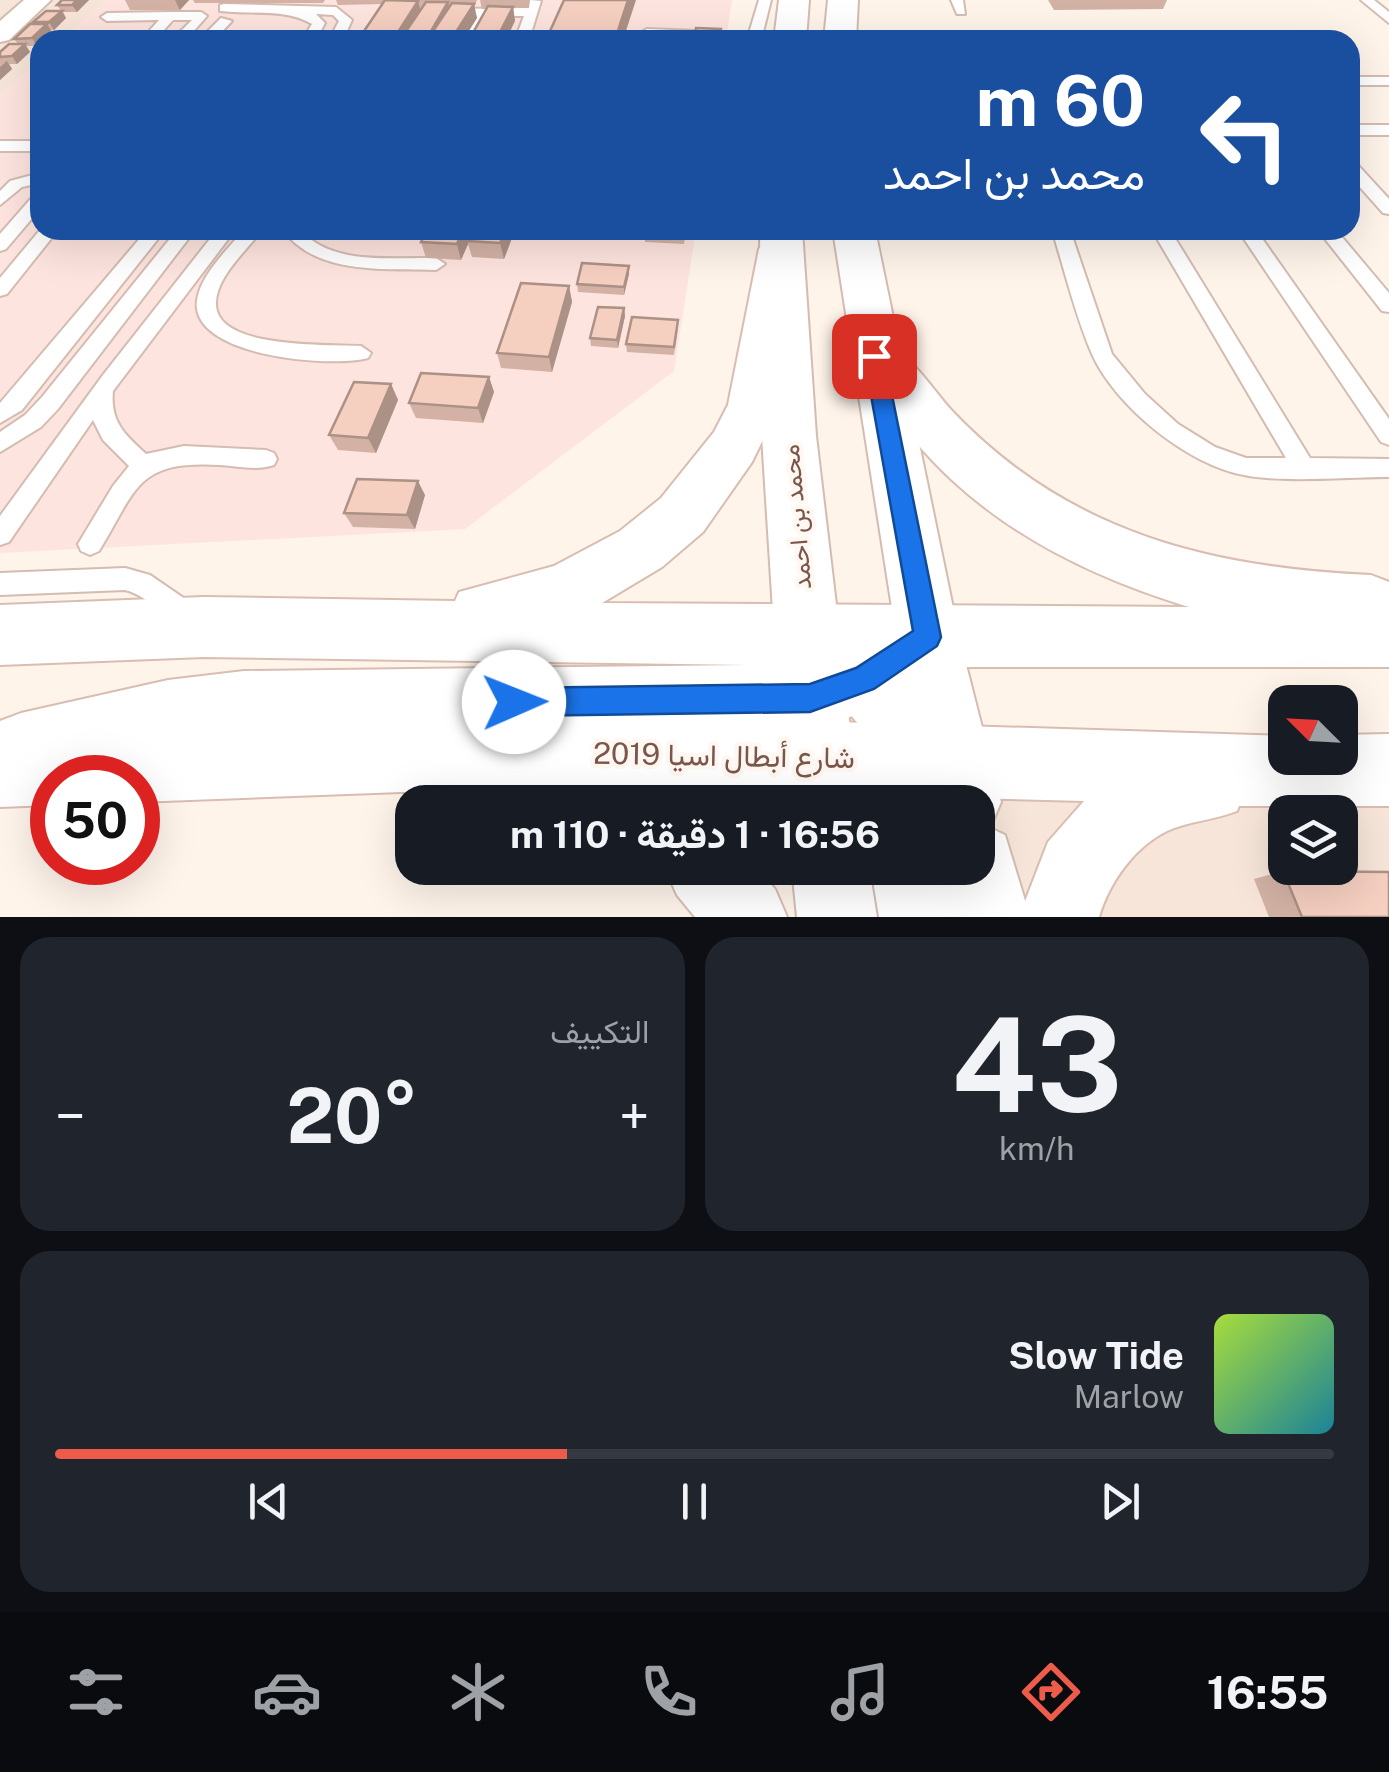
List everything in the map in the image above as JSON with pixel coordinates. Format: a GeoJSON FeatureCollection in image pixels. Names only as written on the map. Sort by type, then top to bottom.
{"type":"FeatureCollection","features":[{"type":"Feature","properties":{"kind":"main road"},"geometry":{"type":"LineString","coordinates":[[791,30],[794,0]]}},
{"type":"Feature","properties":{"kind":"main road"},"geometry":{"type":"LineString","coordinates":[[841,30],[843,0]]}},
{"type":"Feature","properties":{"kind":"main road"},"geometry":{"type":"LineString","coordinates":[[856,240],[931,652]]}},
{"type":"Feature","properties":{"kind":"main road"},"geometry":{"type":"LineString","coordinates":[[416,631],[566,590],[640,550],[682,515],[733,446],[754,406],[782,251]]}},
{"type":"Feature","properties":{"kind":"main road"},"geometry":{"type":"LineString","coordinates":[[782,251],[802,296],[866,724]]}},
{"type":"Feature","properties":{"kind":"main road"},"geometry":{"type":"LineString","coordinates":[[874,356],[970,463],[1006,491],[1087,538],[1162,572],[1244,592],[1389,606]]}},
{"type":"Feature","properties":{"kind":"main road","name":"شارع أبطال اسيا 2019"},"geometry":{"type":"LineString","coordinates":[[0,635],[204,627],[416,631],[866,724],[1268,770]]}},
{"type":"Feature","properties":{"kind":"main road"},"geometry":{"type":"LineString","coordinates":[[866,724],[900,679],[931,652],[1389,637]]}},
{"type":"Feature","properties":{"kind":"main road"},"geometry":{"type":"LineString","coordinates":[[0,756],[105,727],[244,706],[866,724],[931,652],[1389,666]]}},
{"type":"Feature","properties":{"kind":"main road","name":"شارع أبطال اسيا 2019"},"geometry":{"type":"LineString","coordinates":[[0,771],[514,752],[866,724]]}},
{"type":"Feature","properties":{"kind":"main road"},"geometry":{"type":"LineString","coordinates":[[514,752],[577,785]]}},
{"type":"Feature","properties":{"kind":"main road","name":"شارع أبطال اسيا 2019"},"geometry":{"type":"LineString","coordinates":[[1358,771],[1389,770]]}},
{"type":"Feature","properties":{"kind":"main road"},"geometry":{"type":"LineString","coordinates":[[1060,917],[1074,869],[1116,821],[1156,795],[1271,775]]}},
{"type":"Feature","properties":{"kind":"main road"},"geometry":{"type":"LineString","coordinates":[[719,885],[748,917]]}},
{"type":"Feature","properties":{"kind":"main road"},"geometry":{"type":"LineString","coordinates":[[833,885],[837,917]]}},
{"type":"Feature","properties":{"kind":"main road"},"geometry":{"type":"LineString","coordinates":[[912,885],[919,917]]}},
{"type":"Feature","properties":{"kind":"main road"},"geometry":{"type":"LineString","coordinates":[[983,885],[990,917]]}},
{"type":"Feature","properties":{"kind":"street"},"geometry":{"type":"LineString","coordinates":[[0,34],[40,0]]}},
{"type":"Feature","properties":{"kind":"lane"},"geometry":{"type":"LineString","coordinates":[[756,30],[765,0]]}},
{"type":"Feature","properties":{"kind":"lane"},"geometry":{"type":"LineString","coordinates":[[1367,0],[1389,19]]}},
{"type":"Feature","properties":{"kind":"lane"},"geometry":{"type":"LineString","coordinates":[[426,12],[482,12],[534,6],[526,30]]}},
{"type":"Feature","properties":{"kind":"lane"},"geometry":{"type":"LineString","coordinates":[[107,17],[170,16],[200,18],[210,23],[227,15],[336,11],[346,20],[343,30]]}},
{"type":"Feature","properties":{"kind":"lane"},"geometry":{"type":"LineString","coordinates":[[471,30],[482,12]]}},
{"type":"Feature","properties":{"kind":"lane"},"geometry":{"type":"LineString","coordinates":[[214,30],[227,15],[261,14],[312,17],[319,26],[316,30]]}},
{"type":"Feature","properties":{"kind":"lane"},"geometry":{"type":"LineString","coordinates":[[157,30],[170,16]]}},
{"type":"Feature","properties":{"kind":"lane"},"geometry":{"type":"LineString","coordinates":[[189,30],[200,18]]}},
{"type":"Feature","properties":{"kind":"lane"},"geometry":{"type":"LineString","coordinates":[[1360,81],[1389,81]]}},
{"type":"Feature","properties":{"kind":"lane"},"geometry":{"type":"LineString","coordinates":[[1360,130],[1389,130]]}},
{"type":"Feature","properties":{"kind":"lane"},"geometry":{"type":"LineString","coordinates":[[0,146],[30,146]]}},
{"type":"Feature","properties":{"kind":"lane"},"geometry":{"type":"LineString","coordinates":[[1360,177],[1389,210]]}},
{"type":"Feature","properties":{"kind":"lane"},"geometry":{"type":"LineString","coordinates":[[0,200],[16,184],[30,180]]}},
{"type":"Feature","properties":{"kind":"lane"},"geometry":{"type":"LineString","coordinates":[[0,245],[30,211]]}},
{"type":"Feature","properties":{"kind":"lane"},"geometry":{"type":"LineString","coordinates":[[0,290],[42,240]]}},
{"type":"Feature","properties":{"kind":"lane"},"geometry":{"type":"LineString","coordinates":[[0,415],[14,404],[148,240]]}},
{"type":"Feature","properties":{"kind":"lane"},"geometry":{"type":"LineString","coordinates":[[0,443],[34,421],[50,403],[178,240]]}},
{"type":"Feature","properties":{"kind":"lane"},"geometry":{"type":"LineString","coordinates":[[0,535],[110,380],[218,240]]}},
{"type":"Feature","properties":{"kind":"lane"},"geometry":{"type":"LineString","coordinates":[[246,240],[210,292],[206,314],[218,334],[246,344],[361,353]]}},
{"type":"Feature","properties":{"kind":"lane"},"geometry":{"type":"LineString","coordinates":[[301,240],[308,248],[332,256],[436,264]]}},
{"type":"Feature","properties":{"kind":"lane"},"geometry":{"type":"LineString","coordinates":[[1063,240],[1102,354],[1122,384],[1208,456],[1246,467],[1389,468]]}},
{"type":"Feature","properties":{"kind":"lane"},"geometry":{"type":"LineString","coordinates":[[1168,240],[1304,468]]}},
{"type":"Feature","properties":{"kind":"lane"},"geometry":{"type":"LineString","coordinates":[[1253,240],[1389,436]]}},
{"type":"Feature","properties":{"kind":"lane"},"geometry":{"type":"LineString","coordinates":[[1335,240],[1389,306]]}},
{"type":"Feature","properties":{"kind":"lane"},"geometry":{"type":"LineString","coordinates":[[110,380],[99,408],[102,421],[144,466]]}},
{"type":"Feature","properties":{"kind":"lane"},"geometry":{"type":"LineString","coordinates":[[90,544],[144,466],[176,456],[266,460]]}},
{"type":"Feature","properties":{"kind":"lane"},"geometry":{"type":"LineString","coordinates":[[0,584],[125,578],[141,583],[204,627]]}},
{"type":"Feature","properties":{"kind":"shaded area"},"geometry":{"type":"Polygon","coordinates":[[[0,0],[107,0],[73,30],[30,30],[30,69],[0,95],[0,0]]]}},
{"type":"Feature","properties":{"kind":"shaded area"},"geometry":{"type":"Polygon","coordinates":[[[107,0],[732,0],[728,30],[73,30],[107,0]]]}},
{"type":"Feature","properties":{"kind":"shaded area"},"geometry":{"type":"Polygon","coordinates":[[[30,69],[30,240],[694,240],[674,371],[465,529],[0,553],[0,95],[30,69]]]}},
{"type":"Feature","properties":{"kind":"shaded area"},"geometry":{"type":"Polygon","coordinates":[[[995,801],[1268,801],[1268,885],[1358,885],[1358,801],[1389,801],[1389,917],[948,917],[942,885],[995,885],[995,801]]]}},
{"type":"Feature","properties":{"kind":"building"},"geometry":{"type":"Polygon","coordinates":[[[62,0],[77,0],[72,5],[57,5],[62,0]]]}},
{"type":"Feature","properties":{"kind":"building"},"geometry":{"type":"Polygon","coordinates":[[[385,0],[418,1],[399,30],[365,30],[385,0]]]}},
{"type":"Feature","properties":{"kind":"building"},"geometry":{"type":"Polygon","coordinates":[[[564,0],[628,0],[618,30],[550,30],[564,0]]]}},
{"type":"Feature","properties":{"kind":"building"},"geometry":{"type":"Polygon","coordinates":[[[426,2],[448,2],[432,30],[407,30],[426,2]]]}},
{"type":"Feature","properties":{"kind":"building"},"geometry":{"type":"Polygon","coordinates":[[[452,3],[474,4],[457,30],[434,30],[452,3]]]}},
{"type":"Feature","properties":{"kind":"building"},"geometry":{"type":"Polygon","coordinates":[[[488,6],[513,7],[501,30],[475,30],[488,6]]]}},
{"type":"Feature","properties":{"kind":"building"},"geometry":{"type":"Polygon","coordinates":[[[46,11],[62,11],[49,22],[33,22],[46,11]]]}},
{"type":"Feature","properties":{"kind":"building"},"geometry":{"type":"Polygon","coordinates":[[[30,24],[47,24],[41,30],[30,30],[30,38],[14,39],[30,24]]]}},
{"type":"Feature","properties":{"kind":"building"},"geometry":{"type":"Polygon","coordinates":[[[9,44],[25,44],[12,56],[0,57],[9,44]]]}},
{"type":"Feature","properties":{"kind":"building"},"geometry":{"type":"Polygon","coordinates":[[[422,240],[459,240],[457,244],[422,240]]]}},
{"type":"Feature","properties":{"kind":"building"},"geometry":{"type":"Polygon","coordinates":[[[468,240],[501,240],[500,243],[468,240]]]}},
{"type":"Feature","properties":{"kind":"building"},"geometry":{"type":"Polygon","coordinates":[[[582,263],[629,266],[624,287],[577,284],[582,263]]]}},
{"type":"Feature","properties":{"kind":"building"},"geometry":{"type":"Polygon","coordinates":[[[521,283],[569,286],[549,357],[497,353],[521,283]]]}},
{"type":"Feature","properties":{"kind":"building"},"geometry":{"type":"Polygon","coordinates":[[[598,307],[624,308],[617,340],[590,338],[598,307]]]}},
{"type":"Feature","properties":{"kind":"building"},"geometry":{"type":"Polygon","coordinates":[[[632,317],[678,320],[674,347],[626,344],[632,317]]]}},
{"type":"Feature","properties":{"kind":"building"},"geometry":{"type":"Polygon","coordinates":[[[421,373],[489,377],[478,408],[409,403],[421,373]]]}},
{"type":"Feature","properties":{"kind":"building"},"geometry":{"type":"Polygon","coordinates":[[[354,382],[391,384],[368,438],[329,435],[354,382]]]}},
{"type":"Feature","properties":{"kind":"building"},"geometry":{"type":"Polygon","coordinates":[[[357,479],[418,481],[407,515],[344,513],[357,479]]]}},
{"type":"Feature","properties":{"kind":"building"},"geometry":{"type":"Polygon","coordinates":[[[1358,872],[1389,872],[1389,917],[1302,917],[1289,885],[1358,885],[1358,872]]]}},
{"type":"Feature","properties":{"kind":"route"},"geometry":{"type":"LineString","coordinates":[[514,702],[810,698],[864,679],[928,637],[874,356]]}}]}
